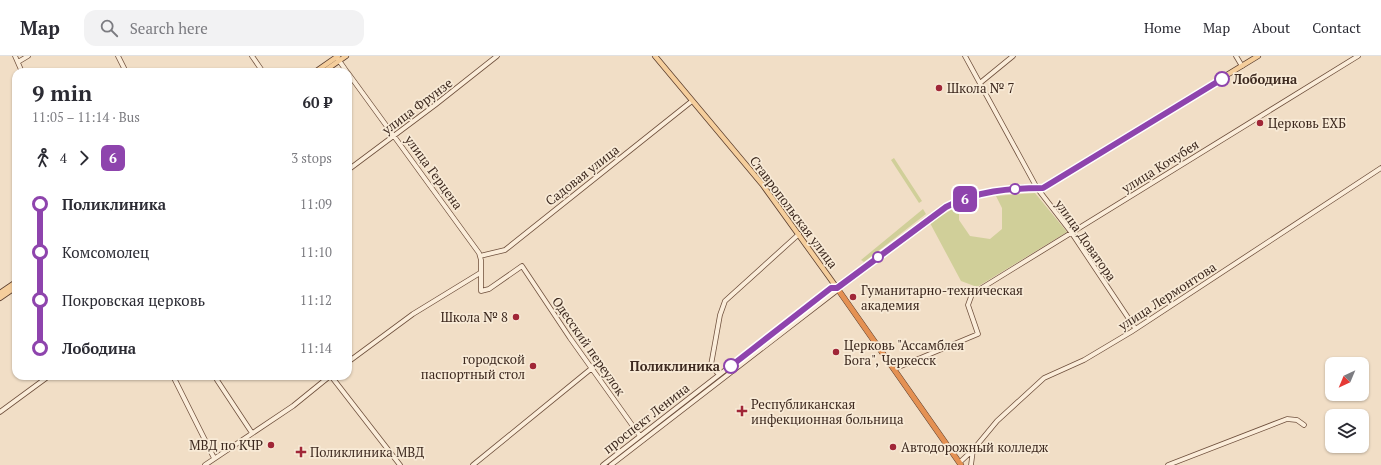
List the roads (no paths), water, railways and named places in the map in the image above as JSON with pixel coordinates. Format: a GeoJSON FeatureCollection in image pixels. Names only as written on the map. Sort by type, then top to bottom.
{"type":"FeatureCollection","features":[{"type":"Feature","properties":{"kind":"highway","name":"Ставропольская улица"},"geometry":{"type":"LineString","coordinates":[[837,288],[961,464]]}},
{"type":"Feature","properties":{"kind":"main road"},"geometry":{"type":"LineString","coordinates":[[322,68],[338,58],[346,56]]}},
{"type":"Feature","properties":{"kind":"main road","name":"Ставропольская улица"},"geometry":{"type":"LineString","coordinates":[[655,56],[762,184],[837,288]]}},
{"type":"Feature","properties":{"kind":"main road","name":"проспект Ленина"},"geometry":{"type":"LineString","coordinates":[[837,288],[935,215],[954,203],[990,192],[1043,188],[1258,56]]}},
{"type":"Feature","properties":{"kind":"main road"},"geometry":{"type":"LineString","coordinates":[[327,68],[338,58]]}},
{"type":"Feature","properties":{"kind":"main road"},"geometry":{"type":"LineString","coordinates":[[0,293],[12,285]]}},
{"type":"Feature","properties":{"kind":"main road"},"geometry":{"type":"LineString","coordinates":[[0,298],[12,290]]}},
{"type":"Feature","properties":{"kind":"street"},"geometry":{"type":"LineString","coordinates":[[15,56],[20,68]]}},
{"type":"Feature","properties":{"kind":"street"},"geometry":{"type":"LineString","coordinates":[[18,62],[28,56]]}},
{"type":"Feature","properties":{"kind":"street"},"geometry":{"type":"LineString","coordinates":[[118,56],[124,68]]}},
{"type":"Feature","properties":{"kind":"street"},"geometry":{"type":"LineString","coordinates":[[252,56],[260,68]]}},
{"type":"Feature","properties":{"kind":"street","name":"улица Фрунзе"},"geometry":{"type":"LineString","coordinates":[[352,167],[497,56]]}},
{"type":"Feature","properties":{"kind":"street","name":"улица Доватора"},"geometry":{"type":"LineString","coordinates":[[965,56],[1037,188],[1072,232],[1135,328]]}},
{"type":"Feature","properties":{"kind":"street"},"geometry":{"type":"LineString","coordinates":[[980,83],[1013,56]]}},
{"type":"Feature","properties":{"kind":"street"},"geometry":{"type":"LineString","coordinates":[[1236,56],[1242,66]]}},
{"type":"Feature","properties":{"kind":"street","name":"улица Кочубея"},"geometry":{"type":"LineString","coordinates":[[894,369],[978,334],[968,305],[972,294],[1358,56]]}},
{"type":"Feature","properties":{"kind":"street","name":"улица Герцена"},"geometry":{"type":"LineString","coordinates":[[338,58],[345,68]]}},
{"type":"Feature","properties":{"kind":"street","name":"улица Герцена"},"geometry":{"type":"LineString","coordinates":[[352,78],[480,256]]}},
{"type":"Feature","properties":{"kind":"street","name":"Садовая улица"},"geometry":{"type":"LineString","coordinates":[[480,256],[505,250],[692,101]]}},
{"type":"Feature","properties":{"kind":"street","name":"улица Лермонтова"},"geometry":{"type":"LineString","coordinates":[[961,464],[997,421],[1044,378],[1084,360],[1381,168]]}},
{"type":"Feature","properties":{"kind":"street"},"geometry":{"type":"LineString","coordinates":[[719,375],[711,365],[720,315],[725,300],[798,234]]}},
{"type":"Feature","properties":{"kind":"street"},"geometry":{"type":"LineString","coordinates":[[352,359],[413,314],[480,273],[480,256]]}},
{"type":"Feature","properties":{"kind":"street","name":"Одесский переулок"},"geometry":{"type":"LineString","coordinates":[[480,273],[481,291],[489,289],[522,266],[640,436]]}},
{"type":"Feature","properties":{"kind":"street","name":"проспект Ленина"},"geometry":{"type":"LineString","coordinates":[[603,465],[831,288],[837,288]]}},
{"type":"Feature","properties":{"kind":"street","name":"проспект Ленина"},"geometry":{"type":"LineString","coordinates":[[611,465],[835,292],[837,288]]}},
{"type":"Feature","properties":{"kind":"street"},"geometry":{"type":"LineString","coordinates":[[473,465],[592,368]]}},
{"type":"Feature","properties":{"kind":"street"},"geometry":{"type":"LineString","coordinates":[[0,412],[44,380]]}},
{"type":"Feature","properties":{"kind":"street"},"geometry":{"type":"LineString","coordinates":[[175,380],[214,458]]}},
{"type":"Feature","properties":{"kind":"street"},"geometry":{"type":"LineString","coordinates":[[217,380],[252,433]]}},
{"type":"Feature","properties":{"kind":"street"},"geometry":{"type":"LineString","coordinates":[[205,465],[292,406],[326,380]]}},
{"type":"Feature","properties":{"kind":"street"},"geometry":{"type":"LineString","coordinates":[[334,380],[400,465]]}},
{"type":"Feature","properties":{"kind":"street"},"geometry":{"type":"LineString","coordinates":[[1168,465],[1287,419],[1297,420],[1304,425]]}},
{"type":"Feature","properties":{"kind":"street"},"geometry":{"type":"LineString","coordinates":[[971,465],[973,450]]}},
{"type":"Feature","properties":{"kind":"place","name":"Лободина"},"geometry":{"type":"Point","coordinates":[1222,79]}},
{"type":"Feature","properties":{"kind":"place","name":"Школа № 7"},"geometry":{"type":"Point","coordinates":[939,88]}},
{"type":"Feature","properties":{"kind":"place","name":"Церковь ЕХБ"},"geometry":{"type":"Point","coordinates":[1260,123]}},
{"type":"Feature","properties":{"kind":"place","name":"Гуманитарно-техническая академия"},"geometry":{"type":"Point","coordinates":[853,297]}},
{"type":"Feature","properties":{"kind":"place","name":"Школа № 8"},"geometry":{"type":"Point","coordinates":[516,317]}},
{"type":"Feature","properties":{"kind":"place","name":"Церковь \"Ассамблея Бога\", Черкесск"},"geometry":{"type":"Point","coordinates":[836,352]}},
{"type":"Feature","properties":{"kind":"place","name":"городской паспортный стол"},"geometry":{"type":"Point","coordinates":[533,366]}},
{"type":"Feature","properties":{"kind":"place","name":"Поликлиника"},"geometry":{"type":"Point","coordinates":[731,366]}},
{"type":"Feature","properties":{"kind":"place","name":"Республиканская инфекционная больница"},"geometry":{"type":"Point","coordinates":[742,411]}},
{"type":"Feature","properties":{"kind":"place","name":"МВД по КЧР"},"geometry":{"type":"Point","coordinates":[271,445]}},
{"type":"Feature","properties":{"kind":"place","name":"Автодорожный колледж"},"geometry":{"type":"Point","coordinates":[893,447]}},
{"type":"Feature","properties":{"kind":"place","name":"Поликлиника МВД"},"geometry":{"type":"Point","coordinates":[301,452]}}]}
